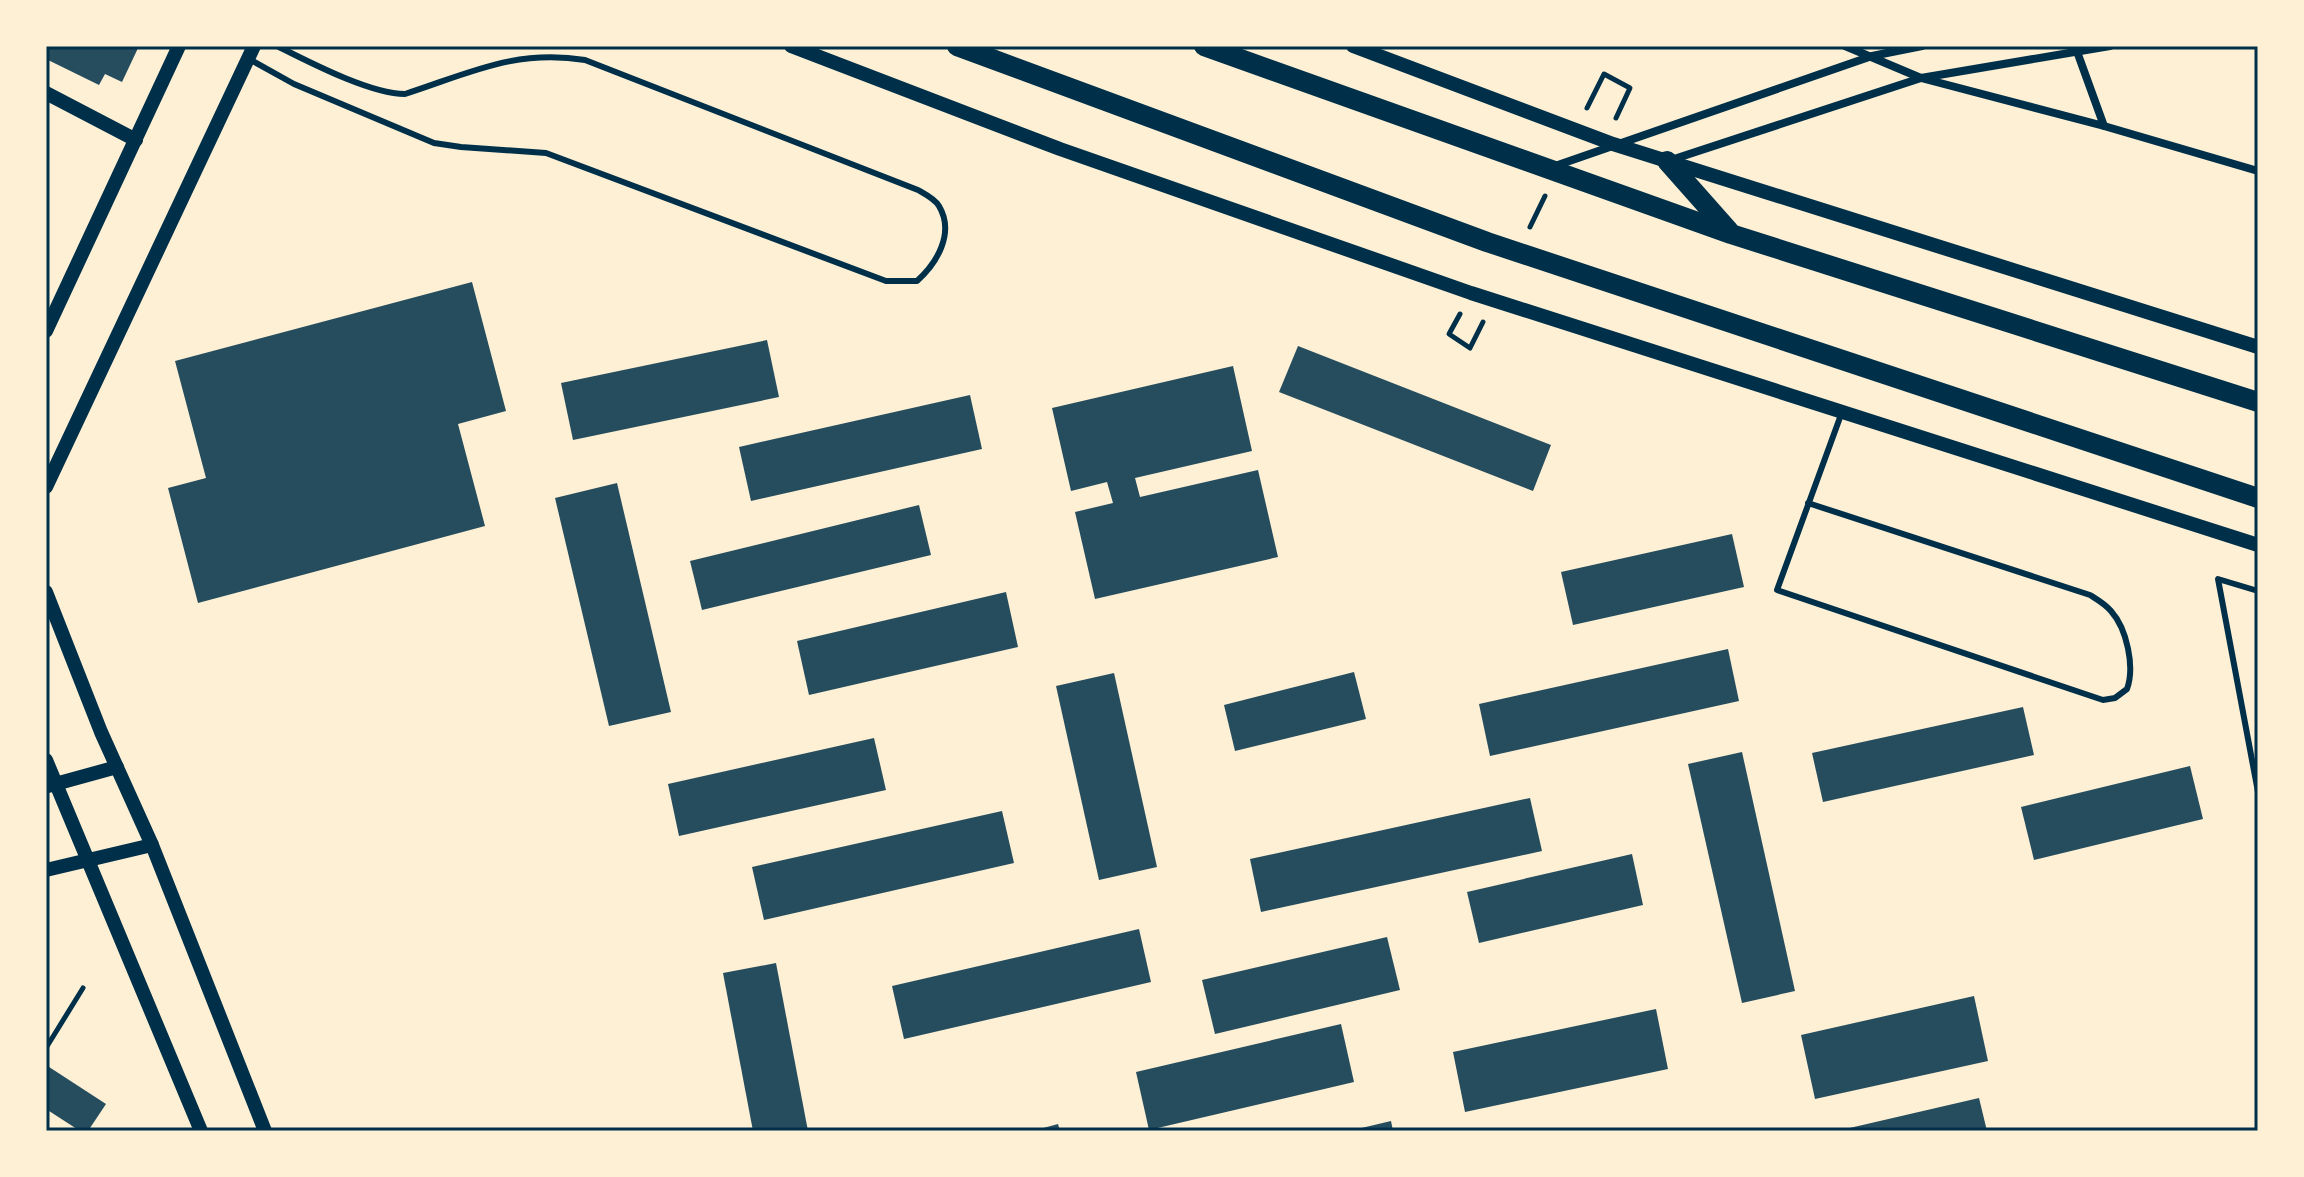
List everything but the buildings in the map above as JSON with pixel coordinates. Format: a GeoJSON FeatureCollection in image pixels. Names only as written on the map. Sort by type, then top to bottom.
{"type":"FeatureCollection","features":[{"type":"Feature","properties":{"kind":"main road"},"geometry":{"type":"LineString","coordinates":[[957,46],[1487,242],[2258,498]]}},
{"type":"Feature","properties":{"kind":"main road"},"geometry":{"type":"LineString","coordinates":[[1204,46],[1549,176],[2258,402]]}},
{"type":"Feature","properties":{"kind":"main road"},"geometry":{"type":"LineString","coordinates":[[1667,161],[1731,234]]}},
{"type":"Feature","properties":{"kind":"street"},"geometry":{"type":"LineString","coordinates":[[48,322],[179,46]]}},
{"type":"Feature","properties":{"kind":"street"},"geometry":{"type":"LineString","coordinates":[[791,46],[1060,149],[1471,293],[2258,545]]}},
{"type":"Feature","properties":{"kind":"street"},"geometry":{"type":"LineString","coordinates":[[1353,46],[1609,142],[2258,347]]}},
{"type":"Feature","properties":{"kind":"street"},"geometry":{"type":"LineString","coordinates":[[1845,46],[1921,78],[2104,126],[2258,171]]}},
{"type":"Feature","properties":{"kind":"street"},"geometry":{"type":"LineString","coordinates":[[1549,176],[1609,142],[1872,56],[1922,46]]}},
{"type":"Feature","properties":{"kind":"street"},"geometry":{"type":"LineString","coordinates":[[1667,161],[1921,78],[2076,49],[2110,46]]}},
{"type":"Feature","properties":{"kind":"street"},"geometry":{"type":"LineString","coordinates":[[2076,49],[2104,126]]}},
{"type":"Feature","properties":{"kind":"street"},"geometry":{"type":"LineString","coordinates":[[46,487],[251,52]]}},
{"type":"Feature","properties":{"kind":"street"},"geometry":{"type":"LineString","coordinates":[[46,93],[136,140]]}},
{"type":"Feature","properties":{"kind":"street"},"geometry":{"type":"LineString","coordinates":[[46,592],[152,845],[265,1131]]}},
{"type":"Feature","properties":{"kind":"street"},"geometry":{"type":"LineString","coordinates":[[46,760],[50,785],[87,861],[201,1131]]}},
{"type":"Feature","properties":{"kind":"street"},"geometry":{"type":"LineString","coordinates":[[50,785],[117,767]]}},
{"type":"Feature","properties":{"kind":"street"},"geometry":{"type":"LineString","coordinates":[[46,870],[152,845]]}},
{"type":"Feature","properties":{"kind":"lane"},"geometry":{"type":"LineString","coordinates":[[251,52],[294,84],[434,143],[546,153],[886,281],[917,281],[929,270],[943,245],[946,226],[938,204],[918,190],[585,60],[559,56],[502,61],[405,94],[388,94],[277,46]]}},
{"type":"Feature","properties":{"kind":"lane"},"geometry":{"type":"LineString","coordinates":[[1808,503],[2090,595],[2113,612],[2121,626],[2132,667],[2127,689],[2115,698],[2103,700],[1777,590],[1808,503],[1842,412]]}},
{"type":"Feature","properties":{"kind":"lane"},"geometry":{"type":"LineString","coordinates":[[2258,591],[2218,579],[2258,792]]}},
{"type":"Feature","properties":{"kind":"path"},"geometry":{"type":"LineString","coordinates":[[1584,115],[1604,74],[1630,88],[1609,142]]}},
{"type":"Feature","properties":{"kind":"path"},"geometry":{"type":"LineString","coordinates":[[1524,239],[1549,176]]}},
{"type":"Feature","properties":{"kind":"path"},"geometry":{"type":"LineString","coordinates":[[1471,293],[1449,334],[1470,348],[1484,321]]}},
{"type":"Feature","properties":{"kind":"path"},"geometry":{"type":"LineString","coordinates":[[46,1048],[83,988]]}}]}
